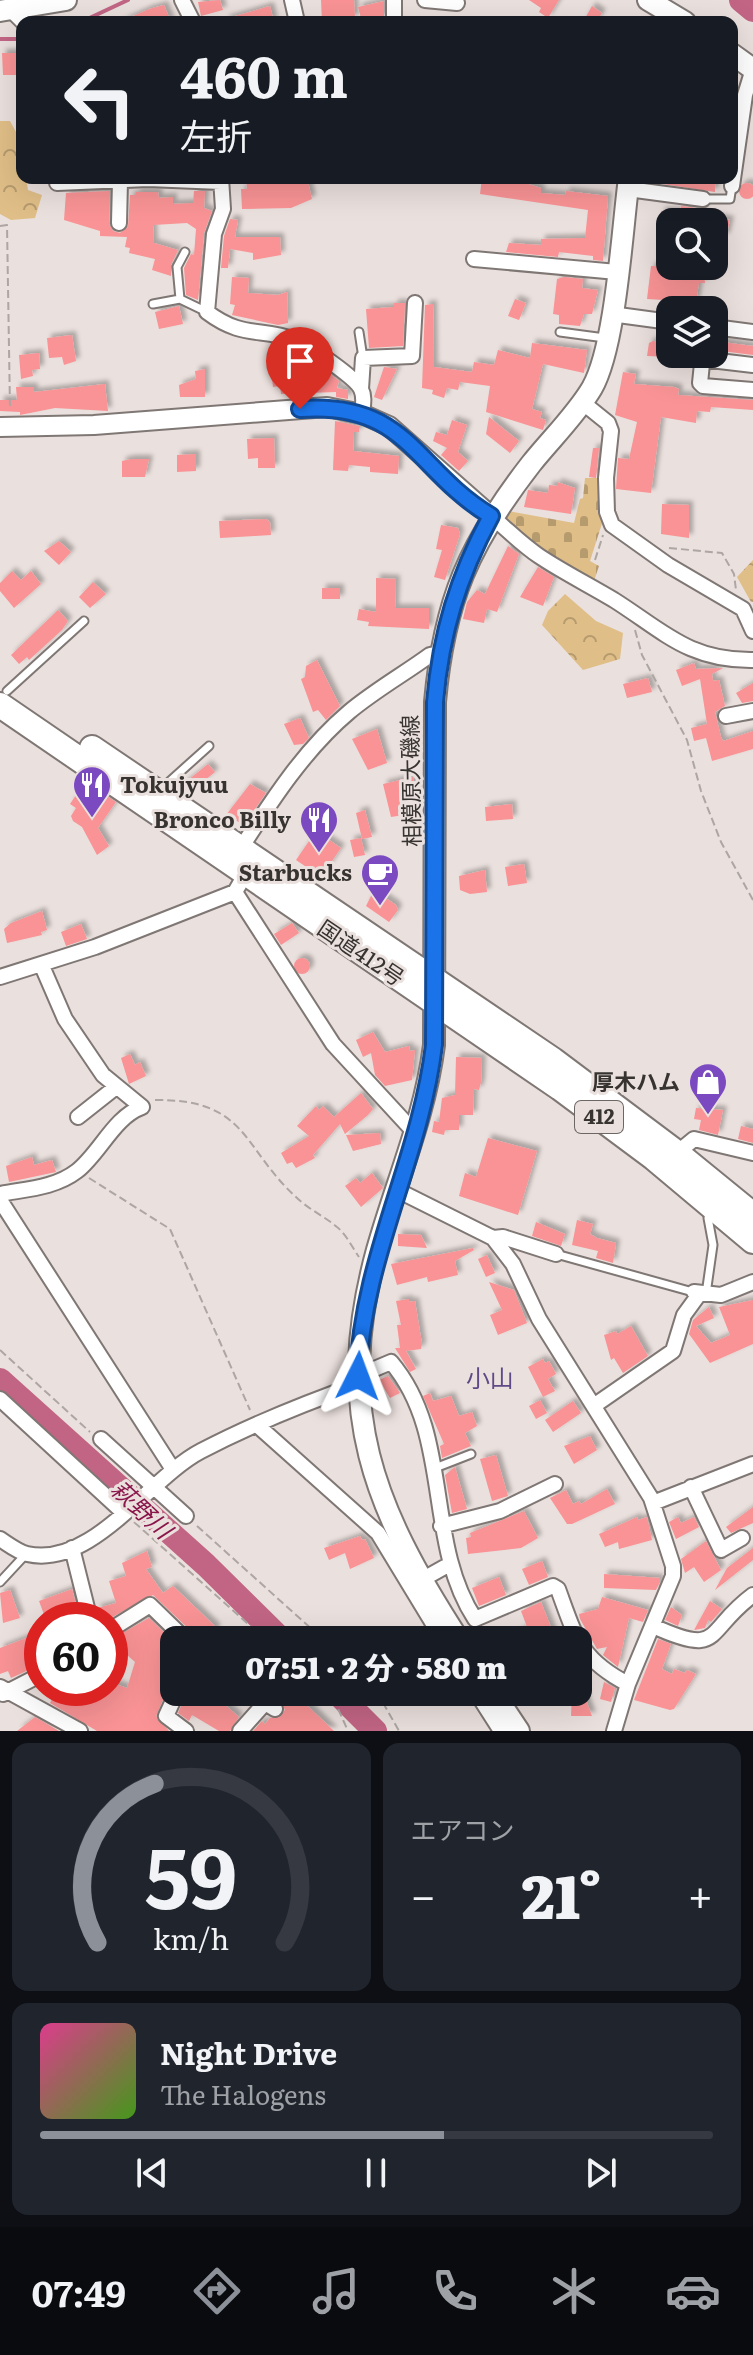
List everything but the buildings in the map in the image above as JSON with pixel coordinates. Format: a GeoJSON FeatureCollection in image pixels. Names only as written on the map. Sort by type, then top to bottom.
{"type":"FeatureCollection","features":[{"type":"Feature","properties":{"kind":"highway","name":"国道412号"},"geometry":{"type":"LineString","coordinates":[[2,694],[241,848],[436,992],[753,1241]]}},
{"type":"Feature","properties":{"kind":"highway","name":"国道412号"},"geometry":{"type":"LineString","coordinates":[[2,694],[240,882],[553,1060],[677,1153],[753,1215]]}},
{"type":"Feature","properties":{"kind":"main road"},"geometry":{"type":"LineString","coordinates":[[12,14],[66,0]]}},
{"type":"Feature","properties":{"kind":"main road"},"geometry":{"type":"LineString","coordinates":[[653,7],[672,16]]}},
{"type":"Feature","properties":{"kind":"main road","name":"相模原大磯線"},"geometry":{"type":"LineString","coordinates":[[448,1626],[414,1584],[375,1481],[358,1380],[361,1325],[372,1271],[431,1073],[436,992],[435,702],[439,653],[464,567],[491,516],[582,402],[600,369],[629,184]]}},
{"type":"Feature","properties":{"kind":"main road"},"geometry":{"type":"LineString","coordinates":[[502,1706],[519,1731]]}},
{"type":"Feature","properties":{"kind":"street"},"geometry":{"type":"LineString","coordinates":[[425,0],[457,3]]}},
{"type":"Feature","properties":{"kind":"street"},"geometry":{"type":"LineString","coordinates":[[738,159],[745,95],[753,69]]}},
{"type":"Feature","properties":{"kind":"street"},"geometry":{"type":"LineString","coordinates":[[119,223],[120,184]]}},
{"type":"Feature","properties":{"kind":"street"},"geometry":{"type":"LineString","coordinates":[[221,184],[223,209],[214,234],[207,312],[236,330],[303,344],[361,389]]}},
{"type":"Feature","properties":{"kind":"street"},"geometry":{"type":"LineString","coordinates":[[629,184],[703,199]]}},
{"type":"Feature","properties":{"kind":"street"},"geometry":{"type":"LineString","coordinates":[[474,259],[617,272]]}},
{"type":"Feature","properties":{"kind":"street"},"geometry":{"type":"LineString","coordinates":[[362,414],[363,358],[412,356],[415,303]]}},
{"type":"Feature","properties":{"kind":"street"},"geometry":{"type":"LineString","coordinates":[[611,314],[656,320]]}},
{"type":"Feature","properties":{"kind":"street"},"geometry":{"type":"LineString","coordinates":[[728,329],[753,332]]}},
{"type":"Feature","properties":{"kind":"street"},"geometry":{"type":"LineString","coordinates":[[728,360],[753,365]]}},
{"type":"Feature","properties":{"kind":"street"},"geometry":{"type":"LineString","coordinates":[[702,368],[700,383],[703,386],[753,390]]}},
{"type":"Feature","properties":{"kind":"street"},"geometry":{"type":"LineString","coordinates":[[582,402],[608,423],[611,431],[606,478],[612,525],[743,609],[753,631]]}},
{"type":"Feature","properties":{"kind":"street"},"geometry":{"type":"LineString","coordinates":[[5,426],[94,425],[327,407],[362,414],[398,432],[537,555],[662,636],[697,651],[732,660],[753,660]]}},
{"type":"Feature","properties":{"kind":"street"},"geometry":{"type":"LineString","coordinates":[[241,848],[272,799],[327,733],[350,711],[430,655],[439,653]]}},
{"type":"Feature","properties":{"kind":"street"},"geometry":{"type":"LineString","coordinates":[[726,716],[753,711]]}},
{"type":"Feature","properties":{"kind":"street"},"geometry":{"type":"LineString","coordinates":[[0,977],[42,966],[240,882],[333,1044],[415,1133]]}},
{"type":"Feature","properties":{"kind":"street"},"geometry":{"type":"LineString","coordinates":[[42,966],[65,1019],[103,1075],[142,1107],[126,1115],[78,1171],[58,1183],[0,1197],[172,1468]]}},
{"type":"Feature","properties":{"kind":"street"},"geometry":{"type":"LineString","coordinates":[[78,1117],[116,1087]]}},
{"type":"Feature","properties":{"kind":"street"},"geometry":{"type":"LineString","coordinates":[[677,1153],[694,1139],[753,1153]]}},
{"type":"Feature","properties":{"kind":"street"},"geometry":{"type":"LineString","coordinates":[[397,1190],[441,1214],[480,1228],[493,1238],[513,1264],[539,1319],[653,1503],[673,1566],[673,1576],[628,1684],[614,1731]]}},
{"type":"Feature","properties":{"kind":"street"},"geometry":{"type":"LineString","coordinates":[[493,1238],[503,1237],[556,1254]]}},
{"type":"Feature","properties":{"kind":"street"},"geometry":{"type":"LineString","coordinates":[[595,1405],[673,1351],[684,1315],[700,1293],[721,1295],[753,1282]]}},
{"type":"Feature","properties":{"kind":"street"},"geometry":{"type":"LineString","coordinates":[[0,1539],[26,1554],[44,1555],[91,1541],[172,1468],[391,1362],[411,1388],[435,1468],[441,1526],[450,1564],[464,1601],[475,1619],[553,1586],[558,1589],[587,1655],[600,1670],[628,1684]]}},
{"type":"Feature","properties":{"kind":"street"},"geometry":{"type":"LineString","coordinates":[[0,1399],[126,1511]]}},
{"type":"Feature","properties":{"kind":"street"},"geometry":{"type":"LineString","coordinates":[[257,1425],[378,1533],[414,1584],[436,1626]]}},
{"type":"Feature","properties":{"kind":"street"},"geometry":{"type":"LineString","coordinates":[[101,1439],[186,1516]]}},
{"type":"Feature","properties":{"kind":"street"},"geometry":{"type":"LineString","coordinates":[[653,1503],[752,1463]]}},
{"type":"Feature","properties":{"kind":"street"},"geometry":{"type":"LineString","coordinates":[[441,1526],[500,1511],[555,1484]]}},
{"type":"Feature","properties":{"kind":"street"},"geometry":{"type":"LineString","coordinates":[[691,1487],[721,1550],[742,1538]]}},
{"type":"Feature","properties":{"kind":"street"},"geometry":{"type":"LineString","coordinates":[[72,1548],[86,1602]]}},
{"type":"Feature","properties":{"kind":"street"},"geometry":{"type":"LineString","coordinates":[[414,1584],[450,1564]]}},
{"type":"Feature","properties":{"kind":"street"},"geometry":{"type":"LineString","coordinates":[[653,1626],[685,1640],[701,1642],[711,1639],[753,1595]]}},
{"type":"Feature","properties":{"kind":"street"},"geometry":{"type":"LineString","coordinates":[[128,1619],[150,1605],[172,1626]]}},
{"type":"Feature","properties":{"kind":"street"},"geometry":{"type":"LineString","coordinates":[[2,1691],[24,1682]]}},
{"type":"Feature","properties":{"kind":"street"},"geometry":{"type":"LineString","coordinates":[[2,1691],[80,1731]]}},
{"type":"Feature","properties":{"kind":"street"},"geometry":{"type":"LineString","coordinates":[[240,1731],[265,1703],[275,1709]]}},
{"type":"Feature","properties":{"kind":"street"},"geometry":{"type":"LineString","coordinates":[[171,1706],[166,1716],[186,1731]]}},
{"type":"Feature","properties":{"kind":"street"},"geometry":{"type":"LineString","coordinates":[[485,1706],[501,1731]]}},
{"type":"Feature","properties":{"kind":"lane"},"geometry":{"type":"LineString","coordinates":[[703,199],[730,199],[734,184]]}},
{"type":"Feature","properties":{"kind":"lane"},"geometry":{"type":"LineString","coordinates":[[180,299],[177,267],[185,252]]}},
{"type":"Feature","properties":{"kind":"lane"},"geometry":{"type":"LineString","coordinates":[[153,304],[180,299],[207,312]]}},
{"type":"Feature","properties":{"kind":"lane"},"geometry":{"type":"LineString","coordinates":[[359,332],[363,358]]}},
{"type":"Feature","properties":{"kind":"lane"},"geometry":{"type":"LineString","coordinates":[[560,332],[607,338]]}},
{"type":"Feature","properties":{"kind":"lane"},"geometry":{"type":"LineString","coordinates":[[2,694],[84,621]]}},
{"type":"Feature","properties":{"kind":"lane"},"geometry":{"type":"LineString","coordinates":[[158,792],[209,746]]}},
{"type":"Feature","properties":{"kind":"lane"},"geometry":{"type":"LineString","coordinates":[[556,1254],[700,1293],[713,1245],[708,1218],[717,1210]]}},
{"type":"Feature","properties":{"kind":"lane"},"geometry":{"type":"LineString","coordinates":[[435,1468],[471,1454]]}},
{"type":"Feature","properties":{"kind":"lane"},"geometry":{"type":"LineString","coordinates":[[0,1582],[26,1554]]}},
{"type":"Feature","properties":{"kind":"path"},"geometry":{"type":"LineString","coordinates":[[0,226],[7,225],[5,426]]}},
{"type":"Feature","properties":{"kind":"path"},"geometry":{"type":"LineString","coordinates":[[595,560],[609,517]]}},
{"type":"Feature","properties":{"kind":"path"},"geometry":{"type":"LineString","coordinates":[[640,545],[722,553],[737,586],[733,603]]}},
{"type":"Feature","properties":{"kind":"path"},"geometry":{"type":"LineString","coordinates":[[637,617],[636,637],[642,655],[687,740],[701,791],[721,842],[753,900]]}},
{"type":"Feature","properties":{"kind":"path"},"geometry":{"type":"LineString","coordinates":[[138,1102],[184,1100],[206,1105],[246,1132],[295,1197],[340,1229],[372,1271]]}},
{"type":"Feature","properties":{"kind":"path"},"geometry":{"type":"LineString","coordinates":[[78,1171],[170,1229],[257,1425]]}},
{"type":"Feature","properties":{"kind":"path"},"geometry":{"type":"LineString","coordinates":[[0,1350],[101,1439]]}},
{"type":"Feature","properties":{"kind":"path"},"geometry":{"type":"LineString","coordinates":[[126,1511],[251,1626]]}},
{"type":"Feature","properties":{"kind":"path"},"geometry":{"type":"LineString","coordinates":[[186,1516],[308,1626]]}},
{"type":"Feature","properties":{"kind":"path"},"geometry":{"type":"LineString","coordinates":[[337,1706],[348,1731]]}},
{"type":"Feature","properties":{"kind":"path"},"geometry":{"type":"LineString","coordinates":[[385,1706],[399,1731]]}},
{"type":"Feature","properties":{"kind":"green space"},"geometry":{"type":"Polygon","coordinates":[[[0,121],[10,121],[16,132],[16,184],[27,184],[28,190],[42,195],[35,218],[11,220],[0,214],[0,121]]]}},
{"type":"Feature","properties":{"kind":"green space"},"geometry":{"type":"Polygon","coordinates":[[[585,478],[601,478],[605,514],[590,561],[599,566],[594,581],[540,549],[505,516],[508,511],[574,523],[580,499],[583,498],[585,478]]]}},
{"type":"Feature","properties":{"kind":"green space"},"geometry":{"type":"Polygon","coordinates":[[[753,560],[753,602],[751,602],[737,577],[753,560]]]}},
{"type":"Feature","properties":{"kind":"green space"},"geometry":{"type":"Polygon","coordinates":[[[565,594],[596,621],[623,633],[620,659],[583,670],[542,625],[548,611],[565,594]]]}},
{"type":"Feature","properties":{"kind":"waterway"},"geometry":{"type":"LineString","coordinates":[[94,16],[128,0]]}},
{"type":"Feature","properties":{"kind":"waterway"},"geometry":{"type":"LineString","coordinates":[[741,0],[753,10]]}},
{"type":"Feature","properties":{"kind":"waterway"},"geometry":{"type":"LineString","coordinates":[[0,39],[16,39]]}},
{"type":"Feature","properties":{"kind":"waterway","name":"萩野川"},"geometry":{"type":"LineString","coordinates":[[0,1380],[206,1565],[268,1626]]}},
{"type":"Feature","properties":{"kind":"waterway","name":"萩野川"},"geometry":{"type":"LineString","coordinates":[[350,1706],[375,1731]]}},
{"type":"Feature","properties":{"kind":"place","name":"Tokujyuu"},"geometry":{"type":"Point","coordinates":[92,819]}},
{"type":"Feature","properties":{"kind":"place","name":"Bronco Billy"},"geometry":{"type":"Point","coordinates":[319,854]}},
{"type":"Feature","properties":{"kind":"place","name":"Starbucks"},"geometry":{"type":"Point","coordinates":[380,907]}},
{"type":"Feature","properties":{"kind":"place","name":"厚木ハム"},"geometry":{"type":"Point","coordinates":[708,1116]}},
{"type":"Feature","properties":{"kind":"district","name":"小山"},"geometry":{"type":"Point","coordinates":[490,1379]}},
{"type":"Feature","properties":{"kind":"route"},"geometry":{"type":"LineString","coordinates":[[300,409],[327,407],[378,419],[398,432],[491,516],[464,567],[439,653],[435,702],[436,1004],[431,1073],[377,1250],[361,1325],[358,1376]]}}]}
